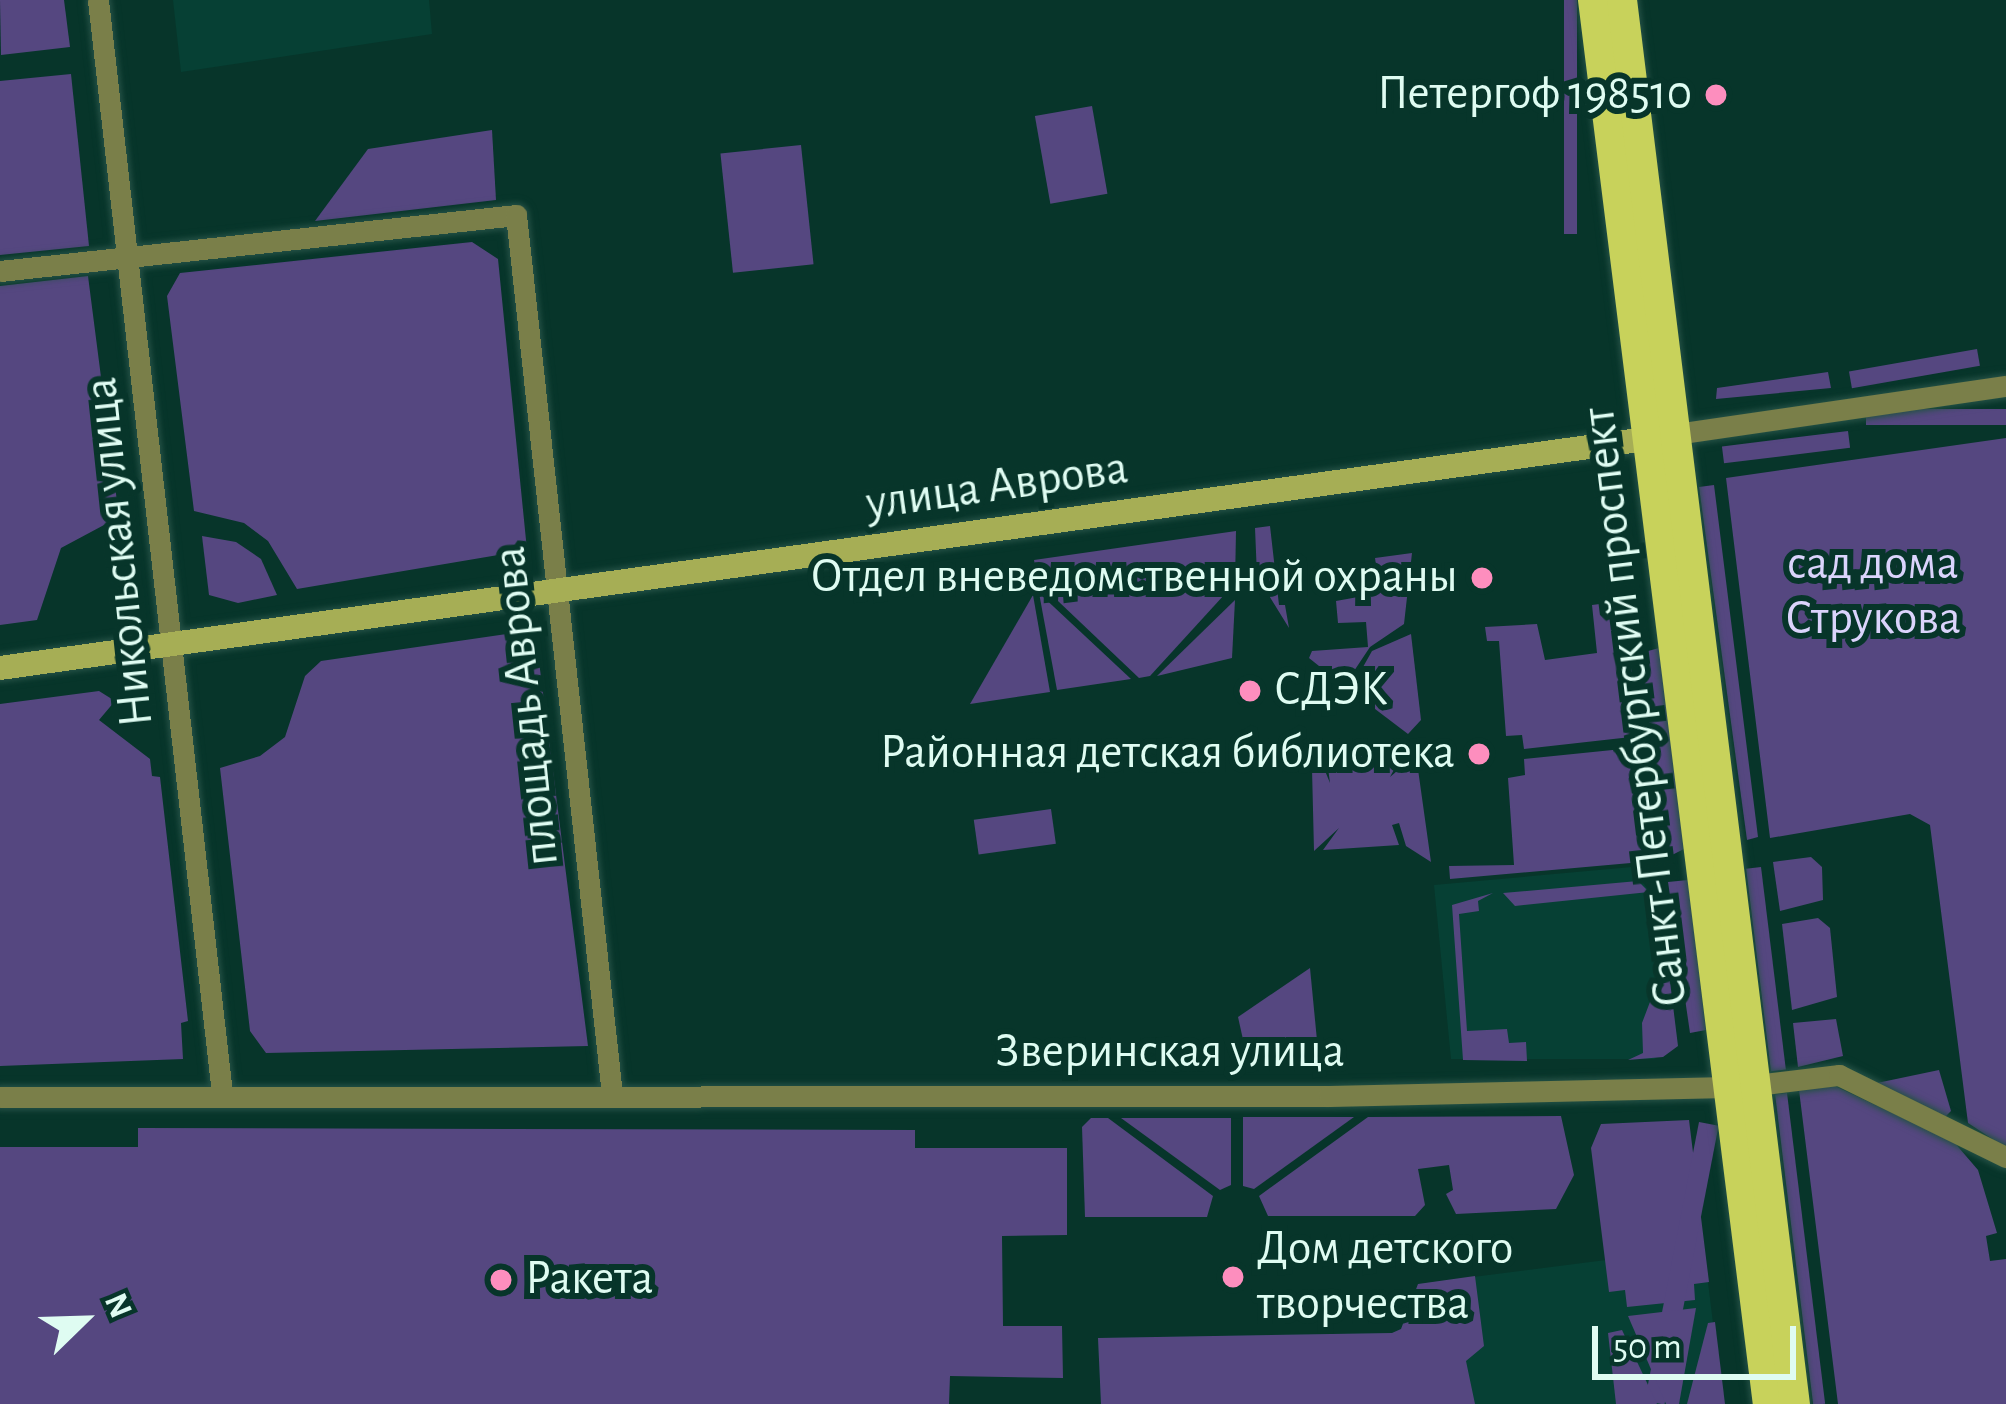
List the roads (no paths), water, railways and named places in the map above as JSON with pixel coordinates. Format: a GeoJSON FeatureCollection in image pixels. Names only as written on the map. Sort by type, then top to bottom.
{"type":"FeatureCollection","features":[{"type":"Feature","properties":{"kind":"main road","name":"Санкт-Петербургский проспект"},"geometry":{"type":"LineString","coordinates":[[1593,0],[1662,436]]}},
{"type":"Feature","properties":{"kind":"main road","name":"Санкт-Петербургский проспект"},"geometry":{"type":"LineString","coordinates":[[1622,0],[1662,436],[1742,1086],[1768,1404]]}},
{"type":"Feature","properties":{"kind":"main road","name":"Санкт-Петербургский проспект"},"geometry":{"type":"LineString","coordinates":[[1742,1086],[1795,1404]]}},
{"type":"Feature","properties":{"kind":"street","name":"Никольская улица"},"geometry":{"type":"LineString","coordinates":[[98,0],[222,1094]]}},
{"type":"Feature","properties":{"kind":"street","name":"площадь Аврова"},"geometry":{"type":"LineString","coordinates":[[0,272],[516,215],[612,1095]]}},
{"type":"Feature","properties":{"kind":"street","name":"улица Аврова"},"geometry":{"type":"LineString","coordinates":[[0,668],[2006,386]]}},
{"type":"Feature","properties":{"kind":"street","name":"Зверинская улица"},"geometry":{"type":"LineString","coordinates":[[612,1095],[1351,1096],[1742,1086],[1839,1076],[2006,1157]]}},
{"type":"Feature","properties":{"kind":"street"},"geometry":{"type":"LineString","coordinates":[[0,1096],[612,1095]]}},
{"type":"Feature","properties":{"kind":"place","name":"Петергоф 198510"},"geometry":{"type":"Point","coordinates":[1716,95]}},
{"type":"Feature","properties":{"kind":"place","name":"Отдел вневедомственной охраны"},"geometry":{"type":"Point","coordinates":[1482,578]}},
{"type":"Feature","properties":{"kind":"place","name":"СДЭК"},"geometry":{"type":"Point","coordinates":[1250,691]}},
{"type":"Feature","properties":{"kind":"place","name":"Районная детская библиотека"},"geometry":{"type":"Point","coordinates":[1479,754]}},
{"type":"Feature","properties":{"kind":"place","name":"Дом детского творчества"},"geometry":{"type":"Point","coordinates":[1233,1277]}},
{"type":"Feature","properties":{"kind":"place","name":"Ракета"},"geometry":{"type":"Point","coordinates":[501,1280]}},
{"type":"Feature","properties":{"kind":"park label","name":"сад дома Струкова"},"geometry":{"type":"Point","coordinates":[1873,592]}}]}
